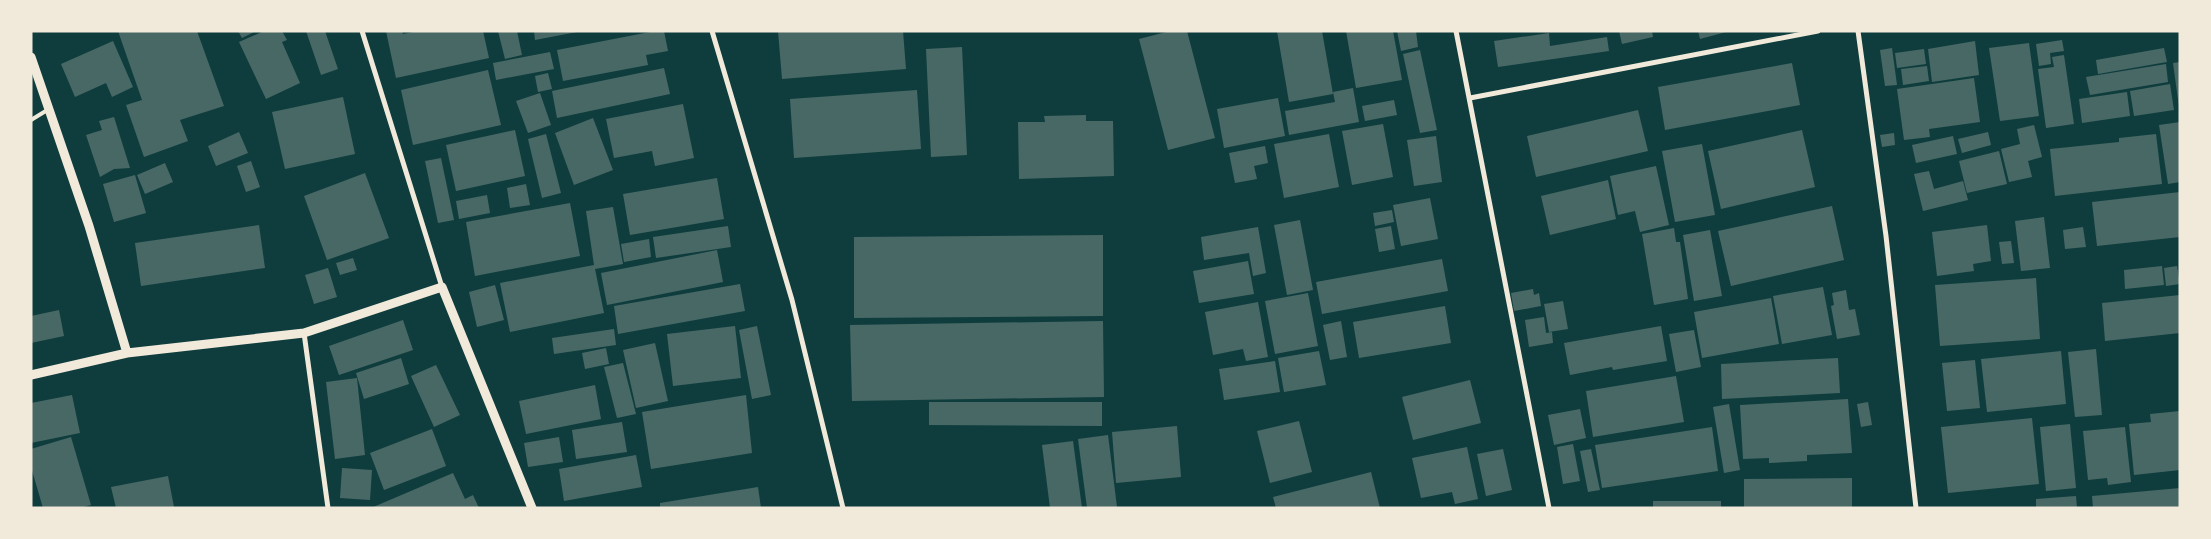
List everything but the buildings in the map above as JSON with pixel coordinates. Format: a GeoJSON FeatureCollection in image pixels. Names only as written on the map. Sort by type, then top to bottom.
{"type":"FeatureCollection","features":[{"type":"Feature","properties":{"kind":"street"},"geometry":{"type":"LineString","coordinates":[[362,31],[442,288],[532,508]]}},
{"type":"Feature","properties":{"kind":"street"},"geometry":{"type":"LineString","coordinates":[[712,31],[792,300],[843,508]]}},
{"type":"Feature","properties":{"kind":"street"},"geometry":{"type":"LineString","coordinates":[[1456,31],[1549,508]]}},
{"type":"Feature","properties":{"kind":"street"},"geometry":{"type":"LineString","coordinates":[[1470,98],[1818,31]]}},
{"type":"Feature","properties":{"kind":"street"},"geometry":{"type":"LineString","coordinates":[[1858,31],[1886,236],[1916,508]]}},
{"type":"Feature","properties":{"kind":"street"},"geometry":{"type":"LineString","coordinates":[[31,57],[89,226],[127,353]]}},
{"type":"Feature","properties":{"kind":"street"},"geometry":{"type":"LineString","coordinates":[[31,375],[127,353],[304,333],[442,288]]}},
{"type":"Feature","properties":{"kind":"street"},"geometry":{"type":"LineString","coordinates":[[304,333],[328,508]]}},
{"type":"Feature","properties":{"kind":"lane"},"geometry":{"type":"LineString","coordinates":[[31,120],[49,109]]}}]}
